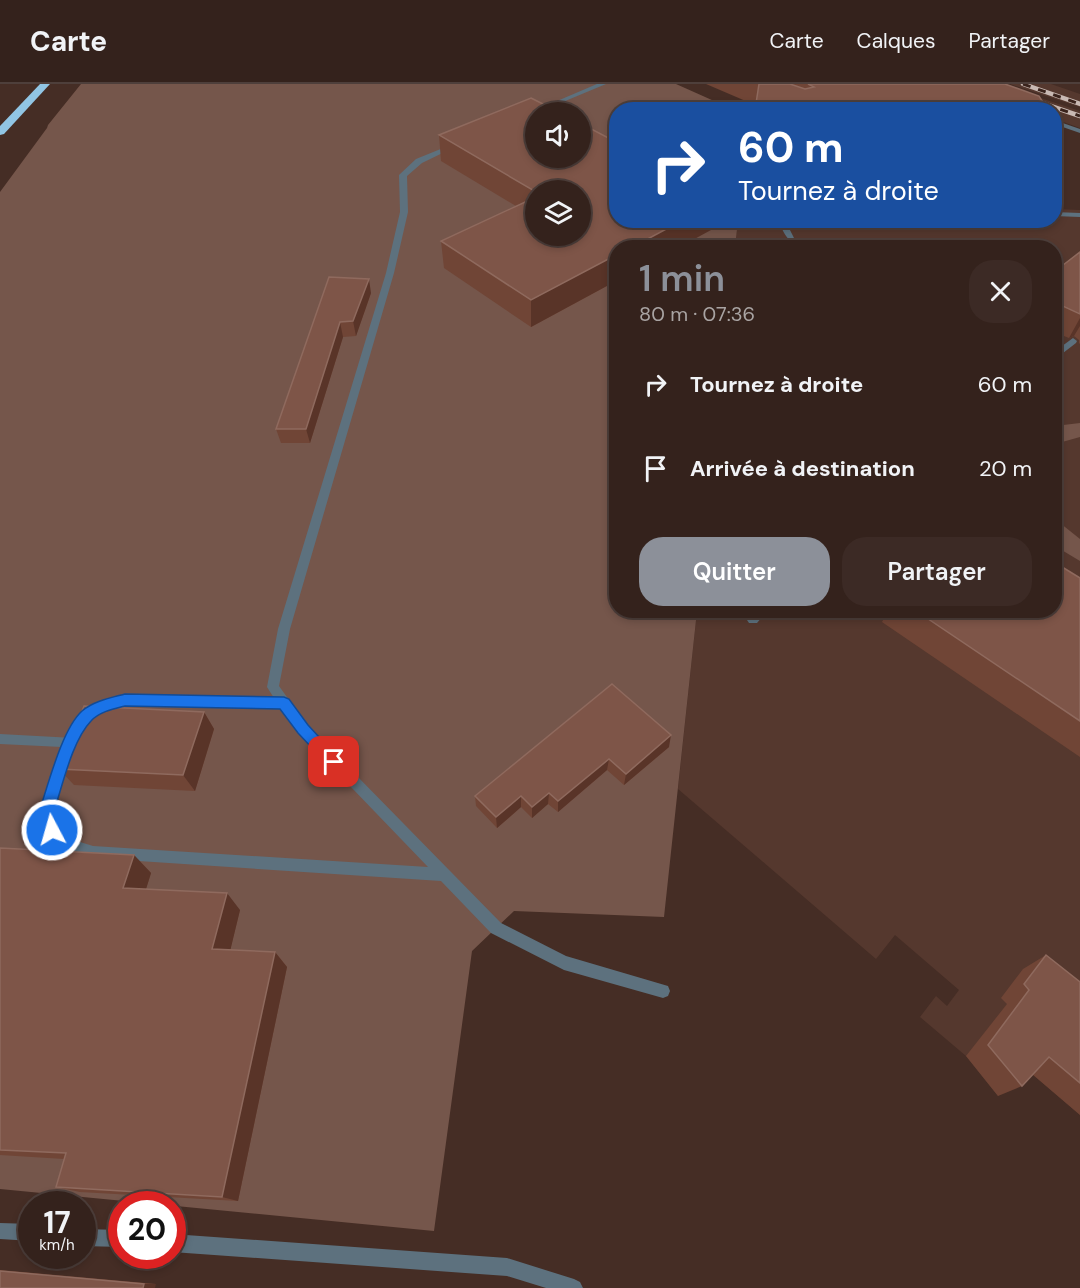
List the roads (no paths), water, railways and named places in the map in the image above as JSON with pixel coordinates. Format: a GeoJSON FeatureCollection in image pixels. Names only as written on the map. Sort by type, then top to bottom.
{"type":"FeatureCollection","features":[{"type":"Feature","properties":{"kind":"highway"},"geometry":{"type":"LineString","coordinates":[[0,132],[45,84]]}},
{"type":"Feature","properties":{"kind":"street"},"geometry":{"type":"LineString","coordinates":[[521,118],[603,84]]}},
{"type":"Feature","properties":{"kind":"street"},"geometry":{"type":"LineString","coordinates":[[1062,125],[1080,131]]}},
{"type":"Feature","properties":{"kind":"street"},"geometry":{"type":"LineString","coordinates":[[467,140],[419,161],[403,176],[404,212],[390,273],[284,629],[273,687],[303,729],[496,928],[564,963],[663,991]]}},
{"type":"Feature","properties":{"kind":"street"},"geometry":{"type":"LineString","coordinates":[[1062,214],[1080,215]]}},
{"type":"Feature","properties":{"kind":"street"},"geometry":{"type":"LineString","coordinates":[[1062,350],[1073,340]]}},
{"type":"Feature","properties":{"kind":"street"},"geometry":{"type":"LineString","coordinates":[[284,703],[125,700],[103,706],[86,716],[76,733],[45,818],[60,842],[93,852],[444,875]]}},
{"type":"Feature","properties":{"kind":"street"},"geometry":{"type":"LineString","coordinates":[[0,739],[76,733]]}},
{"type":"Feature","properties":{"kind":"street"},"geometry":{"type":"LineString","coordinates":[[0,1231],[18,1232]]}},
{"type":"Feature","properties":{"kind":"street"},"geometry":{"type":"LineString","coordinates":[[186,1244],[507,1267],[574,1288]]}},
{"type":"Feature","properties":{"kind":"railway"},"geometry":{"type":"LineString","coordinates":[[1023,84],[1080,104]]}},
{"type":"Feature","properties":{"kind":"railway"},"geometry":{"type":"LineString","coordinates":[[1030,99],[1039,102]]}},
{"type":"Feature","properties":{"kind":"railway"},"geometry":{"type":"LineString","coordinates":[[1062,110],[1080,116]]}}]}
